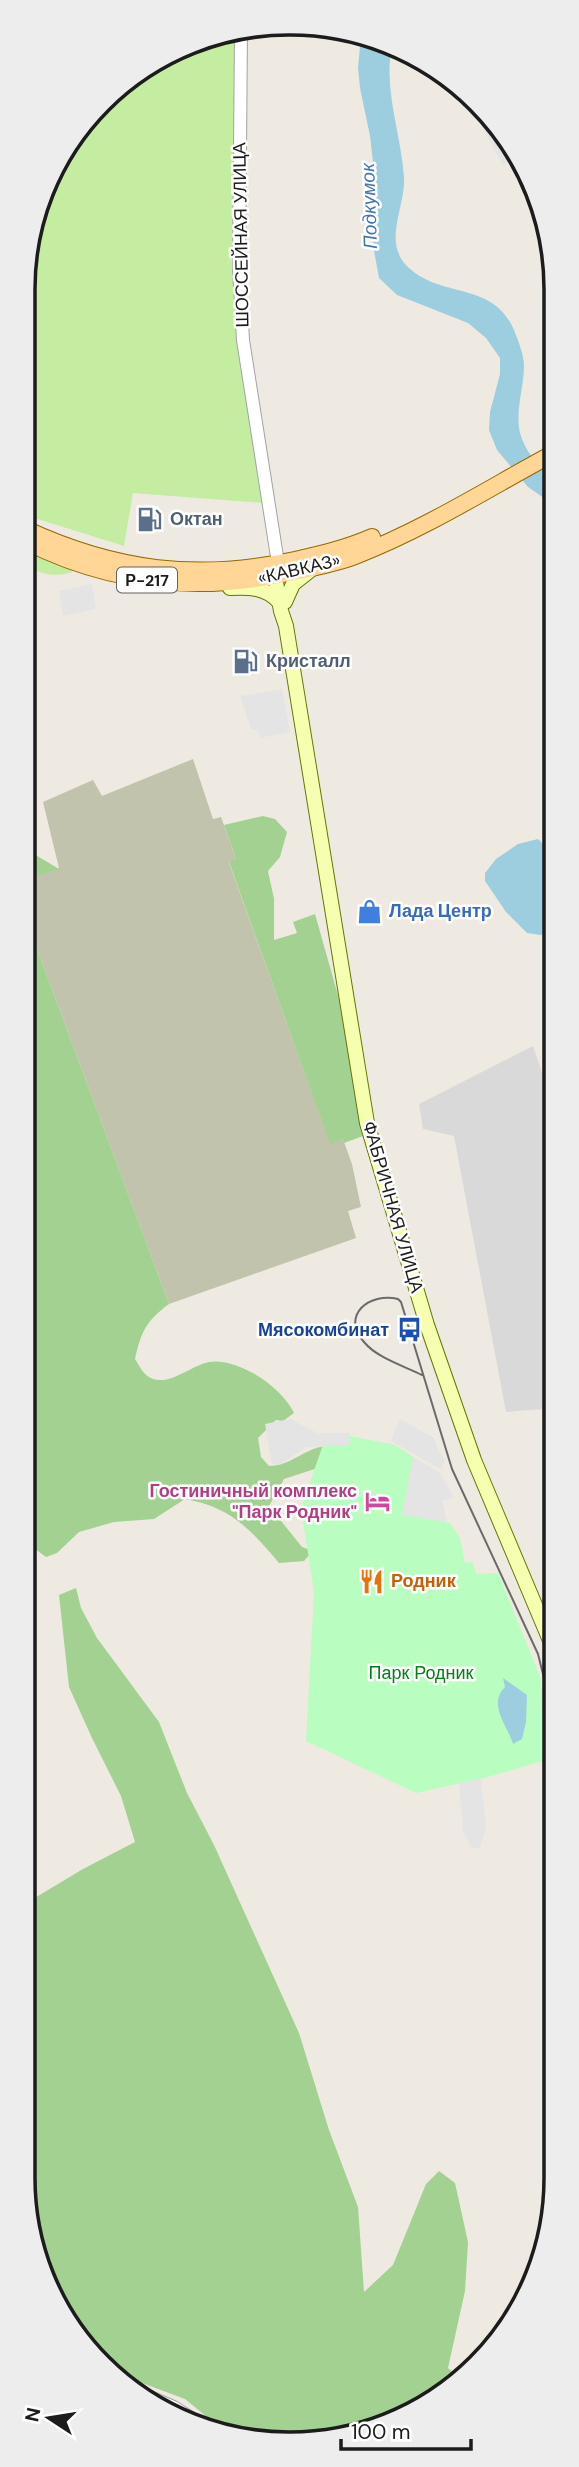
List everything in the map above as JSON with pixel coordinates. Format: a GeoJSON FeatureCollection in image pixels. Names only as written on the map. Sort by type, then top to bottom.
{"type":"FeatureCollection","features":[{"type":"Feature","properties":{"kind":"main road","name":"«КАВКАЗ»"},"geometry":{"type":"LineString","coordinates":[[35,546],[71,562],[132,578],[208,584],[378,547],[544,449]]}},
{"type":"Feature","properties":{"kind":"main road","name":"«КАВКАЗ»"},"geometry":{"type":"LineString","coordinates":[[313,562],[397,527],[544,458]]}},
{"type":"Feature","properties":{"kind":"main road"},"geometry":{"type":"LineString","coordinates":[[277,570],[330,558],[365,546],[397,527]]}},
{"type":"Feature","properties":{"kind":"main road","name":"«КАВКАЗ»"},"geometry":{"type":"LineString","coordinates":[[35,533],[69,547],[138,566],[190,572],[277,570]]}},
{"type":"Feature","properties":{"kind":"main road"},"geometry":{"type":"LineString","coordinates":[[277,570],[293,584],[313,562]]}},
{"type":"Feature","properties":{"kind":"main road"},"geometry":{"type":"LineString","coordinates":[[132,578],[142,583],[171,588],[259,589],[275,597],[277,570]]}},
{"type":"Feature","properties":{"kind":"main road","name":"ФАБРИЧНАЯ УЛИЦА"},"geometry":{"type":"LineString","coordinates":[[277,570],[367,1123],[427,1325],[474,1460],[544,1626]]}},
{"type":"Feature","properties":{"kind":"street","name":"ШОССЕЙНАЯ УЛИЦА"},"geometry":{"type":"LineString","coordinates":[[241,40],[239,269],[243,340],[277,570]]}},
{"type":"Feature","properties":{"kind":"street"},"geometry":{"type":"LineString","coordinates":[[247,569],[263,559],[277,570],[283,550],[313,562]]}},
{"type":"Feature","properties":{"kind":"shaded area"},"geometry":{"type":"Polygon","coordinates":[[[477,118],[509,161],[503,165],[477,118]]]}},
{"type":"Feature","properties":{"kind":"shaded area"},"geometry":{"type":"Polygon","coordinates":[[[92,584],[96,609],[63,616],[59,591],[92,584]]]}},
{"type":"Feature","properties":{"kind":"shaded area"},"geometry":{"type":"Polygon","coordinates":[[[282,689],[290,732],[260,738],[258,730],[251,729],[240,696],[282,689]]]}},
{"type":"Feature","properties":{"kind":"shaded area"},"geometry":{"type":"Polygon","coordinates":[[[193,759],[213,819],[221,817],[236,859],[229,863],[330,1143],[343,1139],[352,1164],[361,1207],[348,1211],[356,1238],[169,1304],[35,944],[35,876],[59,868],[43,802],[93,780],[102,796],[193,759]]]}},
{"type":"Feature","properties":{"kind":"shaded area"},"geometry":{"type":"Polygon","coordinates":[[[533,1046],[544,1078],[544,1409],[506,1412],[454,1136],[423,1129],[419,1104],[533,1046]]]}},
{"type":"Feature","properties":{"kind":"shaded area"},"geometry":{"type":"Polygon","coordinates":[[[290,1419],[317,1433],[350,1433],[350,1445],[306,1447],[281,1464],[272,1464],[265,1424],[290,1419]]]}},
{"type":"Feature","properties":{"kind":"shaded area"},"geometry":{"type":"Polygon","coordinates":[[[400,1419],[434,1438],[437,1449],[445,1460],[441,1469],[391,1441],[400,1419]]]}},
{"type":"Feature","properties":{"kind":"shaded area"},"geometry":{"type":"Polygon","coordinates":[[[413,1457],[440,1473],[454,1497],[442,1501],[447,1522],[402,1515],[413,1457]]]}},
{"type":"Feature","properties":{"kind":"shaded area"},"geometry":{"type":"Polygon","coordinates":[[[481,1779],[486,1827],[480,1848],[472,1848],[463,1832],[459,1783],[481,1779]]]}},
{"type":"Feature","properties":{"kind":"green space"},"geometry":{"type":"Polygon","coordinates":[[[235,41],[235,319],[263,503],[133,493],[124,546],[35,518],[35,290],[40,240],[61,177],[98,122],[122,98],[162,69],[192,54],[235,41]]]}},
{"type":"Feature","properties":{"kind":"green space"},"geometry":{"type":"Polygon","coordinates":[[[35,553],[73,570],[65,574],[42,573],[35,570],[35,553]]]}},
{"type":"Feature","properties":{"kind":"green space"},"geometry":{"type":"Polygon","coordinates":[[[263,816],[275,819],[287,832],[280,857],[268,871],[274,899],[274,940],[297,933],[293,922],[315,914],[339,999],[363,1136],[344,1143],[343,1139],[330,1144],[229,862],[236,859],[224,825],[263,816]]]}},
{"type":"Feature","properties":{"kind":"green space"},"geometry":{"type":"Polygon","coordinates":[[[35,855],[59,869],[35,877],[35,855]]]}},
{"type":"Feature","properties":{"kind":"green space"},"geometry":{"type":"Polygon","coordinates":[[[35,944],[169,1304],[146,1328],[135,1359],[150,1378],[160,1380],[209,1362],[233,1364],[246,1369],[280,1394],[294,1413],[283,1421],[276,1420],[258,1438],[261,1457],[269,1466],[277,1465],[325,1446],[327,1465],[284,1479],[269,1506],[302,1547],[313,1551],[304,1561],[279,1563],[249,1530],[228,1514],[185,1499],[154,1519],[114,1522],[79,1532],[57,1553],[46,1557],[35,1549],[35,944]]]}},
{"type":"Feature","properties":{"kind":"green space","name":"Парк Родник"},"geometry":{"type":"Polygon","coordinates":[[[350,1436],[395,1445],[424,1464],[413,1516],[450,1523],[460,1538],[465,1563],[473,1562],[476,1574],[498,1573],[541,1679],[544,1761],[488,1777],[416,1793],[306,1741],[314,1592],[301,1508],[325,1439],[350,1436]]]}},
{"type":"Feature","properties":{"kind":"green space"},"geometry":{"type":"Polygon","coordinates":[[[76,1588],[81,1608],[97,1638],[159,1722],[187,1793],[214,1845],[299,2033],[329,2130],[358,2207],[364,2292],[393,2265],[426,2184],[439,2171],[455,2183],[468,2242],[465,2291],[448,2368],[453,2372],[417,2398],[387,2413],[339,2427],[290,2432],[256,2430],[208,2418],[185,2399],[139,2382],[122,2369],[98,2345],[78,2319],[54,2275],[40,2227],[35,2178],[35,1898],[135,1842],[121,1796],[69,1687],[59,1595],[76,1588]]]}},
{"type":"Feature","properties":{"kind":"water","name":"Подкумок"},"geometry":{"type":"Polygon","coordinates":[[[360,46],[391,56],[391,95],[404,177],[396,236],[401,258],[422,278],[481,297],[494,304],[514,330],[524,362],[520,430],[525,445],[544,471],[544,498],[528,487],[497,450],[489,430],[490,412],[500,374],[500,358],[486,338],[468,323],[397,295],[379,278],[373,245],[376,188],[358,68],[360,46]]]}},
{"type":"Feature","properties":{"kind":"water"},"geometry":{"type":"Polygon","coordinates":[[[538,839],[544,846],[544,934],[540,935],[527,933],[506,912],[485,881],[485,873],[496,859],[518,844],[538,839]]]}},
{"type":"Feature","properties":{"kind":"water"},"geometry":{"type":"Polygon","coordinates":[[[503,1678],[527,1695],[522,1739],[513,1744],[498,1708],[500,1694],[505,1687],[503,1678]]]}},
{"type":"Feature","properties":{"kind":"tram line"},"geometry":{"type":"LineString","coordinates":[[422,1375],[383,1357],[364,1342],[355,1323],[357,1315],[369,1302],[388,1298],[401,1302],[452,1469],[538,1654],[544,1678]]}},
{"type":"Feature","properties":{"kind":"place","name":"Октан"},"geometry":{"type":"Point","coordinates":[150,519]}},
{"type":"Feature","properties":{"kind":"place","name":"Кристалл"},"geometry":{"type":"Point","coordinates":[246,661]}},
{"type":"Feature","properties":{"kind":"place","name":"Лада Центр"},"geometry":{"type":"Point","coordinates":[369,911]}},
{"type":"Feature","properties":{"kind":"place","name":"Мясокомбинат"},"geometry":{"type":"Point","coordinates":[409,1330]}},
{"type":"Feature","properties":{"kind":"place","name":"Гостиничный комплекс \"Парк Родник\""},"geometry":{"type":"Point","coordinates":[377,1501]}},
{"type":"Feature","properties":{"kind":"place","name":"Родник"},"geometry":{"type":"Point","coordinates":[371,1581]}}]}
